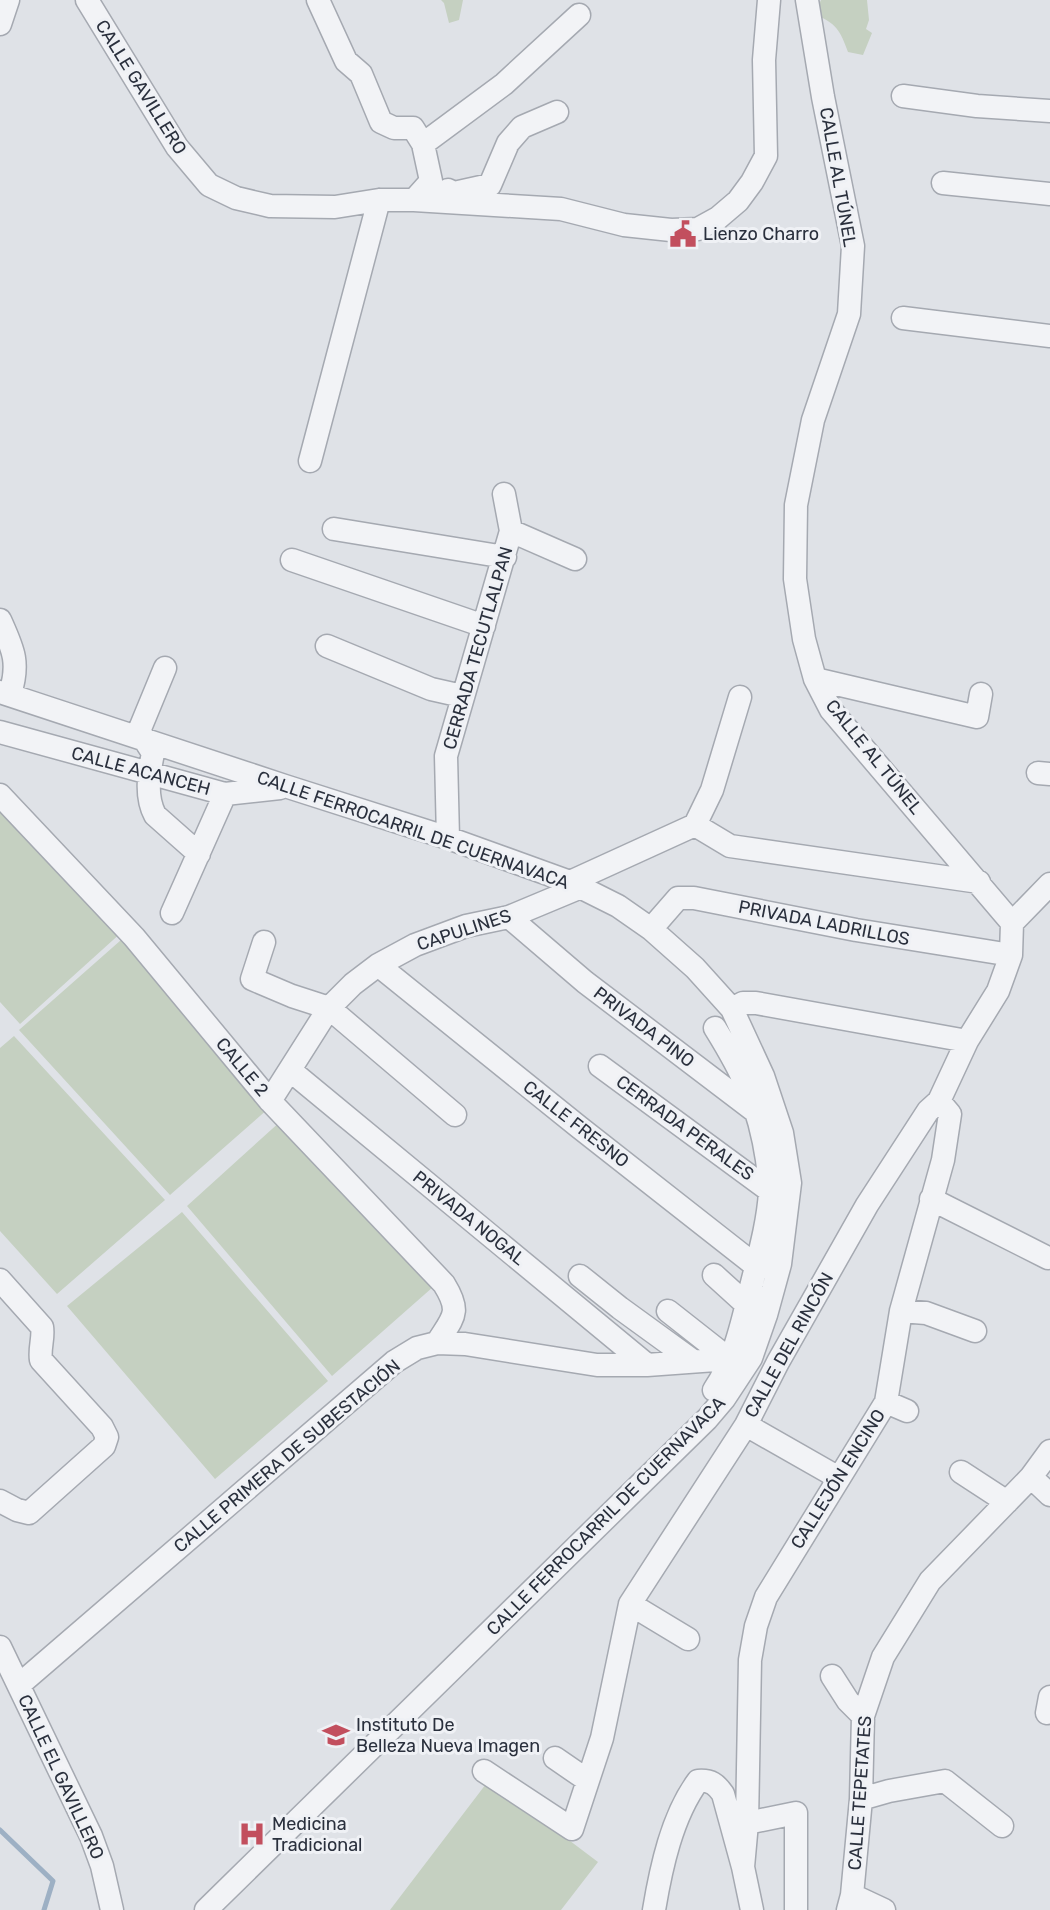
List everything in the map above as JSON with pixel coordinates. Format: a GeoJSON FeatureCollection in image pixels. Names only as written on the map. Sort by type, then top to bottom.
{"type":"FeatureCollection","features":[{"type":"Feature","properties":{"kind":"street"},"geometry":{"type":"LineString","coordinates":[[0,24],[8,0]]}},
{"type":"Feature","properties":{"kind":"street","name":"CALLE GAVILLERO"},"geometry":{"type":"LineString","coordinates":[[87,0],[177,147],[209,185],[236,198],[270,206],[335,207],[379,200],[414,200]]}},
{"type":"Feature","properties":{"kind":"street"},"geometry":{"type":"LineString","coordinates":[[318,0],[346,61],[361,74],[381,122],[394,128],[413,128],[423,144],[431,181]]}},
{"type":"Feature","properties":{"kind":"street"},"geometry":{"type":"LineString","coordinates":[[414,200],[561,208],[624,225],[671,230],[698,229],[718,218],[738,201],[752,182],[766,156],[764,60],[769,0]]}},
{"type":"Feature","properties":{"kind":"street","name":"CALLE AL TÚNEL"},"geometry":{"type":"LineString","coordinates":[[807,0],[823,97],[853,246],[849,314],[813,420],[796,505],[795,579],[804,639],[815,679],[831,710],[1012,923]]}},
{"type":"Feature","properties":{"kind":"street"},"geometry":{"type":"LineString","coordinates":[[423,144],[504,84],[579,15]]}},
{"type":"Feature","properties":{"kind":"street"},"geometry":{"type":"LineString","coordinates":[[903,96],[977,106],[1050,111]]}},
{"type":"Feature","properties":{"kind":"street"},"geometry":{"type":"LineString","coordinates":[[431,181],[454,193],[490,185],[508,143],[522,127],[557,112]]}},
{"type":"Feature","properties":{"kind":"street"},"geometry":{"type":"LineString","coordinates":[[414,200],[431,181]]}},
{"type":"Feature","properties":{"kind":"street"},"geometry":{"type":"LineString","coordinates":[[943,183],[1050,194]]}},
{"type":"Feature","properties":{"kind":"street"},"geometry":{"type":"LineString","coordinates":[[310,461],[379,200]]}},
{"type":"Feature","properties":{"kind":"street"},"geometry":{"type":"LineString","coordinates":[[903,318],[1050,336]]}},
{"type":"Feature","properties":{"kind":"street","name":"CERRADA TECUTLALPAN"},"geometry":{"type":"LineString","coordinates":[[448,838],[446,756],[511,531],[504,494]]}},
{"type":"Feature","properties":{"kind":"street"},"geometry":{"type":"LineString","coordinates":[[334,529],[504,557]]}},
{"type":"Feature","properties":{"kind":"street"},"geometry":{"type":"LineString","coordinates":[[511,531],[575,559]]}},
{"type":"Feature","properties":{"kind":"street"},"geometry":{"type":"LineString","coordinates":[[292,560],[484,626]]}},
{"type":"Feature","properties":{"kind":"street"},"geometry":{"type":"LineString","coordinates":[[0,620],[14,653],[16,670],[5,693]]}},
{"type":"Feature","properties":{"kind":"street"},"geometry":{"type":"LineString","coordinates":[[327,646],[431,689],[462,696]]}},
{"type":"Feature","properties":{"kind":"street"},"geometry":{"type":"LineString","coordinates":[[165,668],[139,731],[153,753],[148,774],[151,808],[155,815],[199,854]]}},
{"type":"Feature","properties":{"kind":"street"},"geometry":{"type":"LineString","coordinates":[[815,679],[977,717],[981,694]]}},
{"type":"Feature","properties":{"kind":"street","name":"CALLE FERROCARRIL DE CUERNAVACA"},"geometry":{"type":"LineString","coordinates":[[5,693],[448,838],[575,884],[618,906],[651,929],[695,968],[732,1009],[763,1077],[782,1133],[790,1183],[780,1264],[766,1316],[697,1410],[189,1910]]}},
{"type":"Feature","properties":{"kind":"street"},"geometry":{"type":"LineString","coordinates":[[575,884],[695,825],[712,790],[740,697]]}},
{"type":"Feature","properties":{"kind":"street","name":"CALLE ACANCEH"},"geometry":{"type":"LineString","coordinates":[[0,732],[225,794],[269,790],[285,786]]}},
{"type":"Feature","properties":{"kind":"street"},"geometry":{"type":"LineString","coordinates":[[172,913],[225,794]]}},
{"type":"Feature","properties":{"kind":"street","name":"CALLE 2"},"geometry":{"type":"LineString","coordinates":[[0,795],[134,937],[270,1101],[444,1284],[454,1299],[455,1314],[437,1343]]}},
{"type":"Feature","properties":{"kind":"street"},"geometry":{"type":"LineString","coordinates":[[695,825],[730,846],[979,882]]}},
{"type":"Feature","properties":{"kind":"street","name":"CAPULINES"},"geometry":{"type":"LineString","coordinates":[[270,1101],[329,1008],[353,984],[378,965],[415,945],[466,926],[509,917],[575,884]]}},
{"type":"Feature","properties":{"kind":"street"},"geometry":{"type":"LineString","coordinates":[[1012,923],[1050,884]]}},
{"type":"Feature","properties":{"kind":"street","name":"PRIVADA LADRILLOS"},"geometry":{"type":"LineString","coordinates":[[651,929],[678,898],[694,898],[856,930],[1011,955]]}},
{"type":"Feature","properties":{"kind":"street","name":"PRIVADA PINO"},"geometry":{"type":"LineString","coordinates":[[509,917],[585,982],[782,1133]]}},
{"type":"Feature","properties":{"kind":"street","name":"CALLE DEL RINCÓN"},"geometry":{"type":"LineString","coordinates":[[484,1771],[572,1829],[602,1738],[630,1604],[746,1425],[778,1362],[867,1205],[928,1110],[939,1101],[967,1041],[998,991],[1011,955],[1012,923]]}},
{"type":"Feature","properties":{"kind":"street"},"geometry":{"type":"LineString","coordinates":[[264,942],[252,979],[292,996],[329,1008],[455,1115]]}},
{"type":"Feature","properties":{"kind":"street","name":"CALLE FRESNO"},"geometry":{"type":"LineString","coordinates":[[378,965],[756,1266]]}},
{"type":"Feature","properties":{"kind":"street"},"geometry":{"type":"LineString","coordinates":[[732,1009],[743,1004],[756,1003],[967,1041]]}},
{"type":"Feature","properties":{"kind":"street","name":"CALLE FERROCARRIL DE CUERNAVACA"},"geometry":{"type":"LineString","coordinates":[[206,1910],[724,1400],[737,1358],[764,1237],[770,1191],[765,1149],[752,1094],[715,1029]]}},
{"type":"Feature","properties":{"kind":"street","name":"CERRADA PERALES"},"geometry":{"type":"LineString","coordinates":[[600,1066],[770,1191]]}},
{"type":"Feature","properties":{"kind":"street","name":"PRIVADA NOGAL"},"geometry":{"type":"LineString","coordinates":[[291,1071],[647,1365]]}},
{"type":"Feature","properties":{"kind":"street","name":"CALLEJÓN ENCINO"},"geometry":{"type":"LineString","coordinates":[[743,1867],[747,1823],[750,1660],[756,1626],[766,1597],[886,1402],[901,1311],[943,1160],[950,1114],[939,1101]]}},
{"type":"Feature","properties":{"kind":"street"},"geometry":{"type":"LineString","coordinates":[[931,1199],[1048,1258]]}},
{"type":"Feature","properties":{"kind":"street"},"geometry":{"type":"LineString","coordinates":[[756,1266],[767,1267],[780,1264]]}},
{"type":"Feature","properties":{"kind":"street"},"geometry":{"type":"LineString","coordinates":[[714,1275],[747,1305]]}},
{"type":"Feature","properties":{"kind":"street"},"geometry":{"type":"LineString","coordinates":[[580,1276],[693,1361]]}},
{"type":"Feature","properties":{"kind":"street"},"geometry":{"type":"LineString","coordinates":[[0,1281],[42,1327],[41,1360],[102,1427],[107,1437],[104,1446],[29,1513],[17,1510],[0,1501]]}},
{"type":"Feature","properties":{"kind":"street"},"geometry":{"type":"LineString","coordinates":[[668,1311],[737,1358]]}},
{"type":"Feature","properties":{"kind":"street"},"geometry":{"type":"LineString","coordinates":[[901,1311],[926,1313],[975,1331]]}},
{"type":"Feature","properties":{"kind":"street","name":"CALLE PRIMERA DE SUBESTACIÓN"},"geometry":{"type":"LineString","coordinates":[[19,1685],[394,1362],[417,1348],[437,1343],[465,1344],[597,1365],[647,1365],[737,1358],[778,1362]]}},
{"type":"Feature","properties":{"kind":"street"},"geometry":{"type":"LineString","coordinates":[[886,1402],[907,1411]]}},
{"type":"Feature","properties":{"kind":"street"},"geometry":{"type":"LineString","coordinates":[[746,1425],[839,1478]]}},
{"type":"Feature","properties":{"kind":"street","name":"CALLE TEPETATES"},"geometry":{"type":"LineString","coordinates":[[850,1902],[861,1799],[863,1716],[883,1658],[930,1581],[1031,1476],[1050,1450]]}},
{"type":"Feature","properties":{"kind":"street"},"geometry":{"type":"LineString","coordinates":[[960,1472],[1007,1502]]}},
{"type":"Feature","properties":{"kind":"street"},"geometry":{"type":"LineString","coordinates":[[1031,1476],[1050,1495]]}},
{"type":"Feature","properties":{"kind":"street"},"geometry":{"type":"LineString","coordinates":[[630,1604],[688,1639]]}},
{"type":"Feature","properties":{"kind":"street","name":"CALLE EL GAVILLERO"},"geometry":{"type":"LineString","coordinates":[[0,1647],[91,1836],[102,1866],[112,1910]]}},
{"type":"Feature","properties":{"kind":"street"},"geometry":{"type":"LineString","coordinates":[[832,1676],[848,1701],[863,1716]]}},
{"type":"Feature","properties":{"kind":"street"},"geometry":{"type":"LineString","coordinates":[[555,1758],[587,1780]]}},
{"type":"Feature","properties":{"kind":"street"},"geometry":{"type":"LineString","coordinates":[[654,1910],[660,1872],[689,1794],[698,1782],[708,1780],[723,1794],[752,1910]]}},
{"type":"Feature","properties":{"kind":"street"},"geometry":{"type":"LineString","coordinates":[[861,1799],[945,1780],[1002,1826]]}},
{"type":"Feature","properties":{"kind":"street"},"geometry":{"type":"LineString","coordinates":[[747,1823],[796,1814],[796,1910]]}},
{"type":"Feature","properties":{"kind":"street"},"geometry":{"type":"LineString","coordinates":[[850,1902],[884,1910]]}},
{"type":"Feature","properties":{"kind":"green space"},"geometry":{"type":"Polygon","coordinates":[[[441,0],[463,0],[459,20],[449,23],[444,3],[441,0]]]}},
{"type":"Feature","properties":{"kind":"green space"},"geometry":{"type":"Polygon","coordinates":[[[821,0],[867,0],[869,20],[866,29],[872,33],[863,55],[848,52],[837,28],[814,14],[821,0]]]}},
{"type":"Feature","properties":{"kind":"green space"},"geometry":{"type":"Polygon","coordinates":[[[0,798],[123,931],[20,1024],[0,1002],[0,798]]]}},
{"type":"Feature","properties":{"kind":"green space"},"geometry":{"type":"Polygon","coordinates":[[[121,940],[269,1108],[170,1195],[19,1030],[121,940]]]}},
{"type":"Feature","properties":{"kind":"green space"},"geometry":{"type":"Polygon","coordinates":[[[14,1036],[165,1200],[57,1294],[0,1231],[0,1048],[14,1036]]]}},
{"type":"Feature","properties":{"kind":"green space"},"geometry":{"type":"Polygon","coordinates":[[[282,1120],[433,1287],[332,1376],[187,1206],[282,1120]]]}},
{"type":"Feature","properties":{"kind":"green space"},"geometry":{"type":"Polygon","coordinates":[[[182,1212],[328,1381],[215,1479],[67,1306],[182,1212]]]}},
{"type":"Feature","properties":{"kind":"green space"},"geometry":{"type":"Polygon","coordinates":[[[489,1780],[598,1862],[561,1910],[390,1910],[489,1780]]]}},
{"type":"Feature","properties":{"kind":"waterway"},"geometry":{"type":"LineString","coordinates":[[0,1830],[53,1881],[44,1910]]}},
{"type":"Feature","properties":{"kind":"place","name":"Lienzo Charro"},"geometry":{"type":"Point","coordinates":[683,234]}},
{"type":"Feature","properties":{"kind":"place","name":"Instituto De Belleza Nueva Imagen"},"geometry":{"type":"Point","coordinates":[336,1735]}},
{"type":"Feature","properties":{"kind":"place","name":"Medicina Tradicional"},"geometry":{"type":"Point","coordinates":[252,1834]}}]}
